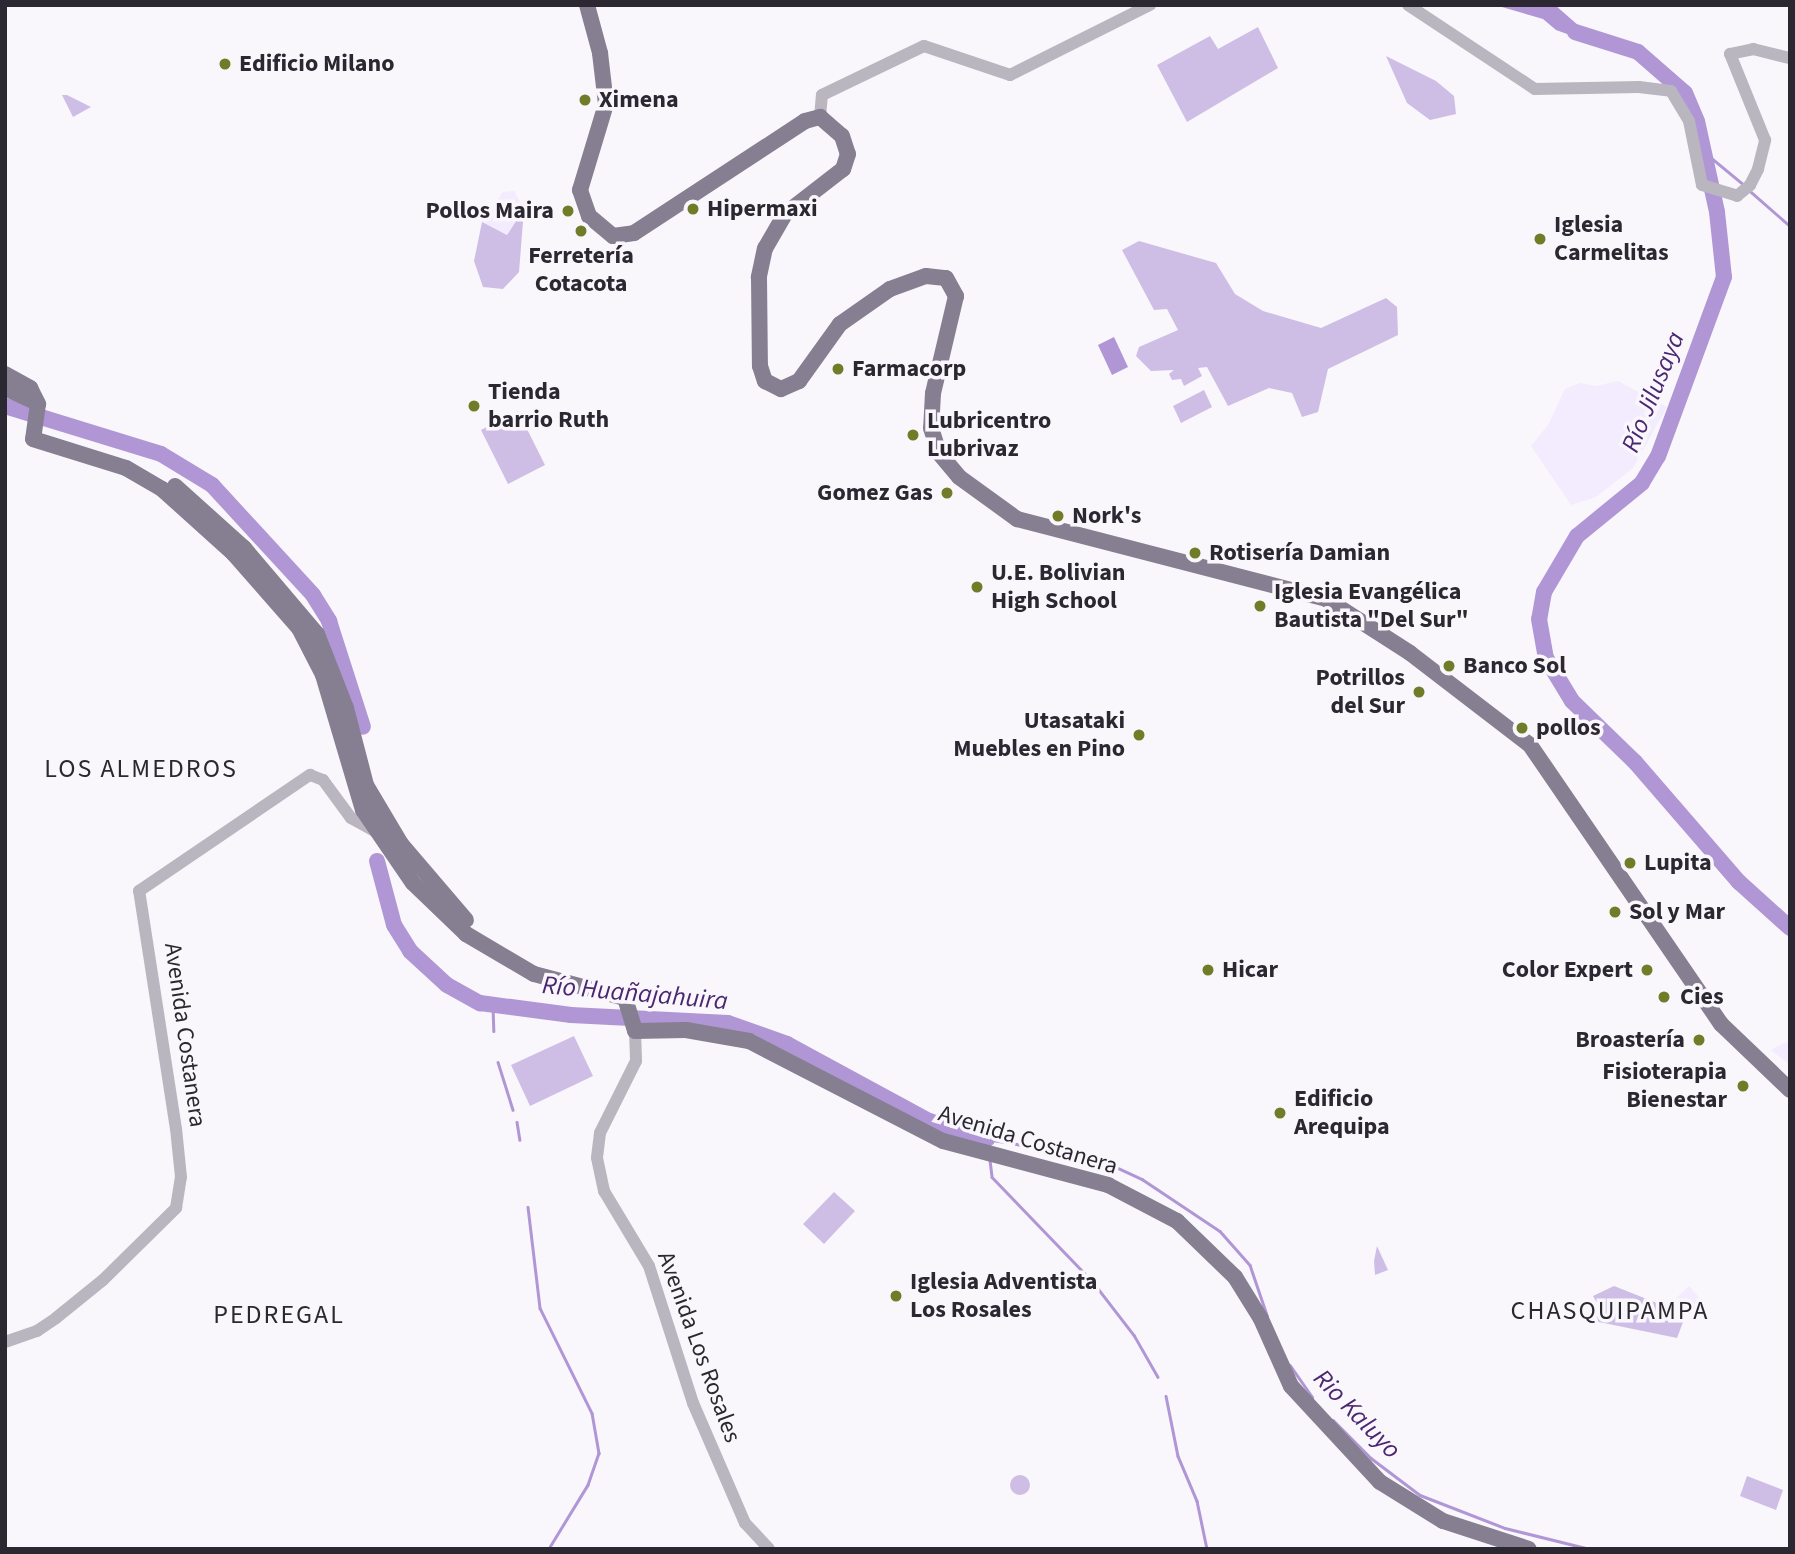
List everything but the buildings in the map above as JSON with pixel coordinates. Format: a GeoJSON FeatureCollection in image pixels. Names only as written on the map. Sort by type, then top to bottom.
{"type":"FeatureCollection","features":[{"type":"Feature","properties":{"kind":"main road"},"geometry":{"type":"LineString","coordinates":[[587,5],[600,53],[606,104],[604,122],[580,190],[589,216],[613,236],[634,233],[793,128],[820,117],[842,136],[846,162],[837,176],[785,214],[765,248],[759,277],[761,374],[772,386],[790,387],[840,324],[859,306],[911,281],[946,278],[956,296],[933,393],[934,441],[959,477],[1017,519],[1036,525],[1051,536],[1313,606],[1361,626],[1407,657],[1495,726],[1530,746],[1554,776],[1693,990],[1734,1047],[1780,1085],[1790,1101]]}},
{"type":"Feature","properties":{"kind":"main road","name":"Avenida Costanera"},"geometry":{"type":"LineString","coordinates":[[9,379],[36,421],[145,478],[256,579],[299,628],[323,675],[376,832],[413,883],[466,933],[521,968],[564,985],[628,1003]]}},
{"type":"Feature","properties":{"kind":"main road","name":"Avenida Costanera"},"geometry":{"type":"LineString","coordinates":[[361,791],[445,900],[521,968]]}},
{"type":"Feature","properties":{"kind":"main road"},"geometry":{"type":"LineString","coordinates":[[413,883],[432,898],[445,900]]}},
{"type":"Feature","properties":{"kind":"main road","name":"Avenida Los Rosales"},"geometry":{"type":"LineString","coordinates":[[628,1003],[635,1030]]}},
{"type":"Feature","properties":{"kind":"main road","name":"Avenida Costanera"},"geometry":{"type":"LineString","coordinates":[[635,1030],[687,1030],[749,1041],[943,1142],[1108,1185],[1177,1221],[1235,1277],[1261,1319],[1291,1386],[1380,1482],[1443,1521],[1529,1549]]}},
{"type":"Feature","properties":{"kind":"street"},"geometry":{"type":"LineString","coordinates":[[820,117],[822,95],[924,46],[1010,75],[1150,5]]}},
{"type":"Feature","properties":{"kind":"street"},"geometry":{"type":"LineString","coordinates":[[1408,5],[1524,83],[1546,92],[1639,87],[1671,91],[1689,121],[1699,176],[1715,190],[1737,196],[1748,188],[1765,140],[1730,54],[1753,50],[1790,58]]}},
{"type":"Feature","properties":{"kind":"street","name":"Avenida Costanera"},"geometry":{"type":"LineString","coordinates":[[5,1342],[30,1335],[56,1318],[103,1280],[176,1208],[181,1177],[176,1129],[139,891],[303,778],[316,776],[351,818],[376,832]]}},
{"type":"Feature","properties":{"kind":"street"},"geometry":{"type":"LineString","coordinates":[[334,797],[361,791]]}},
{"type":"Feature","properties":{"kind":"street","name":"Avenida Los Rosales"},"geometry":{"type":"LineString","coordinates":[[635,1030],[636,1061],[600,1133],[597,1158],[604,1191],[649,1266],[693,1403],[745,1523],[769,1549]]}},
{"type":"Feature","properties":{"kind":"shaded area"},"geometry":{"type":"Polygon","coordinates":[[[1495,5],[1555,5],[1603,47],[1556,30],[1543,19],[1495,5]]]}},
{"type":"Feature","properties":{"kind":"shaded area"},"geometry":{"type":"Polygon","coordinates":[[[1258,27],[1278,68],[1187,122],[1157,65],[1210,36],[1218,49],[1258,27]]]}},
{"type":"Feature","properties":{"kind":"shaded area"},"geometry":{"type":"Polygon","coordinates":[[[1386,56],[1436,81],[1454,96],[1456,114],[1430,120],[1407,103],[1386,56]]]}},
{"type":"Feature","properties":{"kind":"shaded area"},"geometry":{"type":"Polygon","coordinates":[[[62,95],[67,95],[91,107],[73,117],[62,95]]]}},
{"type":"Feature","properties":{"kind":"shaded area"},"geometry":{"type":"Polygon","coordinates":[[[514,191],[524,209],[507,235],[482,222],[503,192],[514,191]]]}},
{"type":"Feature","properties":{"kind":"shaded area"},"geometry":{"type":"Polygon","coordinates":[[[524,209],[519,272],[503,289],[483,287],[474,261],[482,222],[507,235],[524,209]]]}},
{"type":"Feature","properties":{"kind":"shaded area"},"geometry":{"type":"Polygon","coordinates":[[[1139,241],[1216,263],[1235,294],[1263,311],[1321,328],[1386,298],[1397,307],[1398,335],[1328,369],[1318,412],[1302,417],[1292,393],[1269,388],[1228,406],[1207,367],[1198,368],[1202,376],[1184,386],[1181,379],[1172,380],[1169,374],[1174,370],[1151,371],[1136,356],[1139,347],[1178,330],[1167,309],[1154,310],[1122,250],[1139,241]]]}},
{"type":"Feature","properties":{"kind":"shaded area"},"geometry":{"type":"Polygon","coordinates":[[[1114,337],[1128,367],[1112,375],[1098,345],[1114,337]]]}},
{"type":"Feature","properties":{"kind":"shaded area"},"geometry":{"type":"Polygon","coordinates":[[[1618,381],[1667,407],[1633,468],[1596,497],[1571,505],[1531,446],[1548,425],[1565,389],[1580,383],[1596,386],[1618,381]]]}},
{"type":"Feature","properties":{"kind":"shaded area"},"geometry":{"type":"Polygon","coordinates":[[[1204,390],[1212,407],[1181,423],[1173,406],[1204,390]]]}},
{"type":"Feature","properties":{"kind":"shaded area"},"geometry":{"type":"Polygon","coordinates":[[[518,411],[545,465],[508,484],[481,430],[518,411]]]}},
{"type":"Feature","properties":{"kind":"shaded area"},"geometry":{"type":"Polygon","coordinates":[[[574,1036],[593,1076],[530,1106],[511,1065],[574,1036]]]}},
{"type":"Feature","properties":{"kind":"shaded area"},"geometry":{"type":"Polygon","coordinates":[[[1790,1040],[1790,1065],[1771,1050],[1790,1040]]]}},
{"type":"Feature","properties":{"kind":"shaded area"},"geometry":{"type":"Polygon","coordinates":[[[834,1192],[855,1211],[824,1244],[803,1224],[834,1192]]]}},
{"type":"Feature","properties":{"kind":"shaded area"},"geometry":{"type":"Polygon","coordinates":[[[1377,1246],[1388,1270],[1375,1275],[1374,1261],[1377,1246]]]}},
{"type":"Feature","properties":{"kind":"shaded area"},"geometry":{"type":"Polygon","coordinates":[[[1614,1286],[1677,1311],[1685,1317],[1677,1338],[1594,1321],[1594,1315],[1602,1312],[1593,1296],[1614,1286]]]}},
{"type":"Feature","properties":{"kind":"shaded area"},"geometry":{"type":"Polygon","coordinates":[[[1689,1286],[1702,1301],[1685,1317],[1671,1303],[1689,1286]]]}},
{"type":"Feature","properties":{"kind":"shaded area"},"geometry":{"type":"Polygon","coordinates":[[[1020,1475],[1027,1478],[1030,1485],[1027,1492],[1020,1495],[1013,1492],[1010,1485],[1013,1478],[1020,1475]]]}},
{"type":"Feature","properties":{"kind":"shaded area"},"geometry":{"type":"Polygon","coordinates":[[[1747,1476],[1783,1490],[1776,1510],[1740,1496],[1747,1476]]]}},
{"type":"Feature","properties":{"kind":"waterway","name":"Río Jilusaya"},"geometry":{"type":"LineString","coordinates":[[1575,32],[1638,52],[1685,93],[1697,121],[1717,212],[1724,277],[1658,456],[1642,483],[1577,536],[1544,592],[1539,619],[1546,658],[1572,701],[1635,762],[1739,882],[1790,928]]}},
{"type":"Feature","properties":{"kind":"waterway"},"geometry":{"type":"LineString","coordinates":[[1703,151],[1743,184]]}},
{"type":"Feature","properties":{"kind":"waterway"},"geometry":{"type":"LineString","coordinates":[[1750,191],[1790,226]]}},
{"type":"Feature","properties":{"kind":"waterway","name":"Río Huañajahuira"},"geometry":{"type":"LineString","coordinates":[[5,406],[161,454],[212,485],[313,595],[329,621],[363,727]]}},
{"type":"Feature","properties":{"kind":"waterway","name":"Río Huañajahuira"},"geometry":{"type":"LineString","coordinates":[[377,861],[394,925],[410,951],[447,985],[480,1003],[571,1015],[728,1023],[787,1044],[929,1121],[987,1139]]}},
{"type":"Feature","properties":{"kind":"waterway"},"geometry":{"type":"LineString","coordinates":[[493,1007],[494,1031]]}},
{"type":"Feature","properties":{"kind":"waterway"},"geometry":{"type":"LineString","coordinates":[[498,1062],[513,1110]]}},
{"type":"Feature","properties":{"kind":"waterway"},"geometry":{"type":"LineString","coordinates":[[517,1122],[520,1140]]}},
{"type":"Feature","properties":{"kind":"waterway","name":"Rio Kaluyo"},"geometry":{"type":"LineString","coordinates":[[987,1145],[987,1139],[1064,1152],[1105,1162],[1142,1179],[1220,1231],[1250,1265],[1267,1315]]}},
{"type":"Feature","properties":{"kind":"waterway"},"geometry":{"type":"LineString","coordinates":[[990,1160],[992,1177],[1093,1282],[1134,1335],[1158,1377]]}},
{"type":"Feature","properties":{"kind":"waterway"},"geometry":{"type":"LineString","coordinates":[[528,1207],[540,1308],[592,1413],[599,1453],[588,1485],[549,1549]]}},
{"type":"Feature","properties":{"kind":"waterway","name":"Rio Kaluyo"},"geometry":{"type":"LineString","coordinates":[[1290,1365],[1312,1397]]}},
{"type":"Feature","properties":{"kind":"waterway"},"geometry":{"type":"LineString","coordinates":[[1166,1396],[1178,1456],[1197,1501],[1207,1549]]}},
{"type":"Feature","properties":{"kind":"waterway","name":"Rio Kaluyo"},"geometry":{"type":"LineString","coordinates":[[1333,1420],[1371,1458],[1420,1495],[1505,1528],[1590,1549]]}},
{"type":"Feature","properties":{"kind":"place","name":"Edificio Milano"},"geometry":{"type":"Point","coordinates":[225,64]}},
{"type":"Feature","properties":{"kind":"place","name":"Ximena"},"geometry":{"type":"Point","coordinates":[585,100]}},
{"type":"Feature","properties":{"kind":"place","name":"Hipermaxi"},"geometry":{"type":"Point","coordinates":[693,209]}},
{"type":"Feature","properties":{"kind":"place","name":"Pollos Maira"},"geometry":{"type":"Point","coordinates":[568,211]}},
{"type":"Feature","properties":{"kind":"place","name":"Ferretería Cotacota"},"geometry":{"type":"Point","coordinates":[581,231]}},
{"type":"Feature","properties":{"kind":"place","name":"Iglesia Carmelitas"},"geometry":{"type":"Point","coordinates":[1540,239]}},
{"type":"Feature","properties":{"kind":"place","name":"Farmacorp"},"geometry":{"type":"Point","coordinates":[838,369]}},
{"type":"Feature","properties":{"kind":"place","name":"Tienda barrio Ruth"},"geometry":{"type":"Point","coordinates":[474,406]}},
{"type":"Feature","properties":{"kind":"place","name":"Lubricentro Lubrivaz"},"geometry":{"type":"Point","coordinates":[913,435]}},
{"type":"Feature","properties":{"kind":"place","name":"Gomez Gas"},"geometry":{"type":"Point","coordinates":[947,493]}},
{"type":"Feature","properties":{"kind":"place","name":"Nork's"},"geometry":{"type":"Point","coordinates":[1058,516]}},
{"type":"Feature","properties":{"kind":"place","name":"Rotisería Damian"},"geometry":{"type":"Point","coordinates":[1195,553]}},
{"type":"Feature","properties":{"kind":"place","name":"U.E. Bolivian High School"},"geometry":{"type":"Point","coordinates":[977,587]}},
{"type":"Feature","properties":{"kind":"place","name":"Iglesia Evangélica Bautista \"Del Sur\""},"geometry":{"type":"Point","coordinates":[1260,606]}},
{"type":"Feature","properties":{"kind":"place","name":"Banco Sol"},"geometry":{"type":"Point","coordinates":[1449,666]}},
{"type":"Feature","properties":{"kind":"place","name":"Potrillos del Sur"},"geometry":{"type":"Point","coordinates":[1419,692]}},
{"type":"Feature","properties":{"kind":"place","name":"pollos"},"geometry":{"type":"Point","coordinates":[1522,728]}},
{"type":"Feature","properties":{"kind":"place","name":"Utasataki Muebles en Pino"},"geometry":{"type":"Point","coordinates":[1139,735]}},
{"type":"Feature","properties":{"kind":"place","name":"Lupita"},"geometry":{"type":"Point","coordinates":[1630,863]}},
{"type":"Feature","properties":{"kind":"place","name":"Sol y Mar"},"geometry":{"type":"Point","coordinates":[1615,912]}},
{"type":"Feature","properties":{"kind":"place","name":"Hicar"},"geometry":{"type":"Point","coordinates":[1208,970]}},
{"type":"Feature","properties":{"kind":"place","name":"Color Expert"},"geometry":{"type":"Point","coordinates":[1647,970]}},
{"type":"Feature","properties":{"kind":"place","name":"Cies"},"geometry":{"type":"Point","coordinates":[1664,997]}},
{"type":"Feature","properties":{"kind":"place","name":"Broastería"},"geometry":{"type":"Point","coordinates":[1699,1040]}},
{"type":"Feature","properties":{"kind":"place","name":"Fisioterapia Bienestar"},"geometry":{"type":"Point","coordinates":[1743,1086]}},
{"type":"Feature","properties":{"kind":"place","name":"Edificio Arequipa"},"geometry":{"type":"Point","coordinates":[1280,1113]}},
{"type":"Feature","properties":{"kind":"place","name":"Iglesia Adventista Los Rosales"},"geometry":{"type":"Point","coordinates":[896,1296]}},
{"type":"Feature","properties":{"kind":"district","name":"LOS ALMEDROS"},"geometry":{"type":"Point","coordinates":[141,769]}},
{"type":"Feature","properties":{"kind":"district","name":"CHASQUIPAMPA"},"geometry":{"type":"Point","coordinates":[1610,1311]}},
{"type":"Feature","properties":{"kind":"district","name":"PEDREGAL"},"geometry":{"type":"Point","coordinates":[279,1315]}}]}
